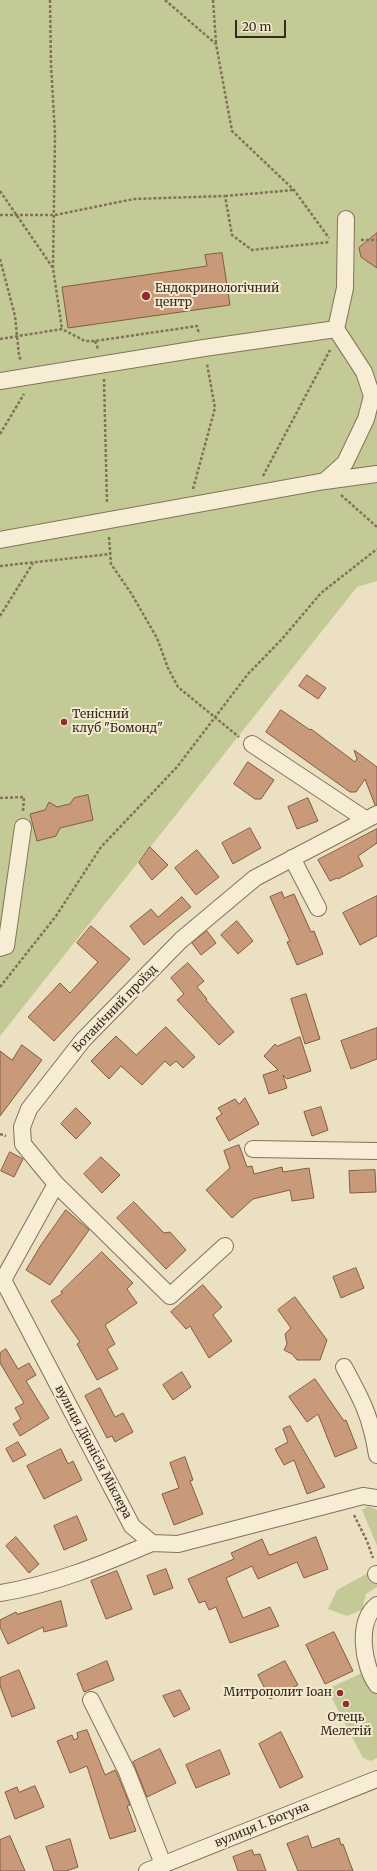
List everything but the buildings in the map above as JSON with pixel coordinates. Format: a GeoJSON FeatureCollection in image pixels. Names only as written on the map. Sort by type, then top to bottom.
{"type":"FeatureCollection","features":[{"type":"Feature","properties":{"kind":"street"},"geometry":{"type":"LineString","coordinates":[[325,481],[345,463],[366,419],[375,392],[364,372],[337,331],[345,288],[346,219]]}},
{"type":"Feature","properties":{"kind":"street"},"geometry":{"type":"LineString","coordinates":[[0,381],[204,348],[337,331]]}},
{"type":"Feature","properties":{"kind":"street"},"geometry":{"type":"LineString","coordinates":[[0,540],[325,481],[377,474]]}},
{"type":"Feature","properties":{"kind":"street"},"geometry":{"type":"LineString","coordinates":[[252,744],[371,816]]}},
{"type":"Feature","properties":{"kind":"street","name":"Ботанічний проїзд"},"geometry":{"type":"LineString","coordinates":[[225,1246],[170,1296],[56,1184],[23,1144],[22,1127],[29,1109],[83,1040],[181,940],[255,878],[371,816]]}},
{"type":"Feature","properties":{"kind":"street"},"geometry":{"type":"LineString","coordinates":[[0,948],[6,946],[23,827]]}},
{"type":"Feature","properties":{"kind":"street"},"geometry":{"type":"LineString","coordinates":[[292,858],[318,908]]}},
{"type":"Feature","properties":{"kind":"street"},"geometry":{"type":"LineString","coordinates":[[253,1149],[377,1151]]}},
{"type":"Feature","properties":{"kind":"street"},"geometry":{"type":"LineString","coordinates":[[3,1288],[56,1184]]}},
{"type":"Feature","properties":{"kind":"street","name":"вулиця Діонісія Міклера"},"geometry":{"type":"LineString","coordinates":[[3,1288],[132,1526],[152,1543]]}},
{"type":"Feature","properties":{"kind":"street"},"geometry":{"type":"LineString","coordinates":[[344,1367],[363,1402],[373,1429],[377,1455]]}},
{"type":"Feature","properties":{"kind":"street"},"geometry":{"type":"LineString","coordinates":[[0,1593],[27,1589],[118,1558],[152,1543],[178,1544],[363,1496],[377,1498]]}},
{"type":"Feature","properties":{"kind":"street"},"geometry":{"type":"LineString","coordinates":[[377,1605],[365,1622],[364,1655],[372,1679],[377,1685]]}},
{"type":"Feature","properties":{"kind":"street"},"geometry":{"type":"LineString","coordinates":[[91,1700],[127,1772],[163,1864]]}},
{"type":"Feature","properties":{"kind":"street","name":"вулиця І. Богуна"},"geometry":{"type":"LineString","coordinates":[[147,1871],[377,1779]]}},
{"type":"Feature","properties":{"kind":"path"},"geometry":{"type":"LineString","coordinates":[[50,0],[51,65],[55,134],[55,215],[53,268],[62,329]]}},
{"type":"Feature","properties":{"kind":"path"},"geometry":{"type":"LineString","coordinates":[[165,0],[216,44]]}},
{"type":"Feature","properties":{"kind":"path"},"geometry":{"type":"LineString","coordinates":[[213,0],[216,44],[232,131],[294,190],[332,242],[252,250],[232,235],[225,196]]}},
{"type":"Feature","properties":{"kind":"path"},"geometry":{"type":"LineString","coordinates":[[0,215],[55,215],[134,199],[225,196],[294,190]]}},
{"type":"Feature","properties":{"kind":"path"},"geometry":{"type":"LineString","coordinates":[[0,191],[53,268]]}},
{"type":"Feature","properties":{"kind":"path"},"geometry":{"type":"LineString","coordinates":[[0,259],[15,316],[19,355],[31,376],[0,434]]}},
{"type":"Feature","properties":{"kind":"path"},"geometry":{"type":"LineString","coordinates":[[0,339],[62,329],[85,341],[95,341],[197,326],[204,348],[215,408],[188,506]]}},
{"type":"Feature","properties":{"kind":"path"},"geometry":{"type":"LineString","coordinates":[[253,494],[337,331]]}},
{"type":"Feature","properties":{"kind":"path"},"geometry":{"type":"LineString","coordinates":[[95,341],[104,364],[108,520],[111,564],[131,593],[157,638],[168,668],[178,687],[236,736]]}},
{"type":"Feature","properties":{"kind":"path"},"geometry":{"type":"LineString","coordinates":[[325,481],[377,527]]}},
{"type":"Feature","properties":{"kind":"path"},"geometry":{"type":"LineString","coordinates":[[0,987],[56,916],[100,847],[177,767],[248,674],[282,639],[321,594],[377,549]]}},
{"type":"Feature","properties":{"kind":"path"},"geometry":{"type":"LineString","coordinates":[[0,566],[110,554]]}},
{"type":"Feature","properties":{"kind":"path"},"geometry":{"type":"LineString","coordinates":[[0,616],[33,562]]}},
{"type":"Feature","properties":{"kind":"path"},"geometry":{"type":"LineString","coordinates":[[0,798],[24,797]]}},
{"type":"Feature","properties":{"kind":"path"},"geometry":{"type":"LineString","coordinates":[[351,1511],[367,1541],[375,1565],[376,1575]]}},
{"type":"Feature","properties":{"kind":"green space"},"geometry":{"type":"Polygon","coordinates":[[[0,0],[377,0],[377,581],[357,587],[0,1036],[0,0]]]}},
{"type":"Feature","properties":{"kind":"green space"},"geometry":{"type":"Polygon","coordinates":[[[368,1506],[377,1510],[377,1546],[362,1510],[368,1506]]]}},
{"type":"Feature","properties":{"kind":"green space"},"geometry":{"type":"Polygon","coordinates":[[[377,1568],[377,1587],[366,1594],[362,1610],[347,1616],[328,1609],[337,1590],[377,1568]]]}},
{"type":"Feature","properties":{"kind":"green space"},"geometry":{"type":"Polygon","coordinates":[[[362,1673],[377,1695],[377,1758],[371,1761],[363,1758],[327,1689],[362,1673]]]}},
{"type":"Feature","properties":{"kind":"place","name":"Ендокринологічний центр"},"geometry":{"type":"Point","coordinates":[146,296]}},
{"type":"Feature","properties":{"kind":"place","name":"Тенісний клуб \"Бомонд\""},"geometry":{"type":"Point","coordinates":[64,722]}},
{"type":"Feature","properties":{"kind":"place","name":"Митрополит Іоан"},"geometry":{"type":"Point","coordinates":[340,1693]}},
{"type":"Feature","properties":{"kind":"place","name":"Отець Мелетій"},"geometry":{"type":"Point","coordinates":[346,1704]}}]}
